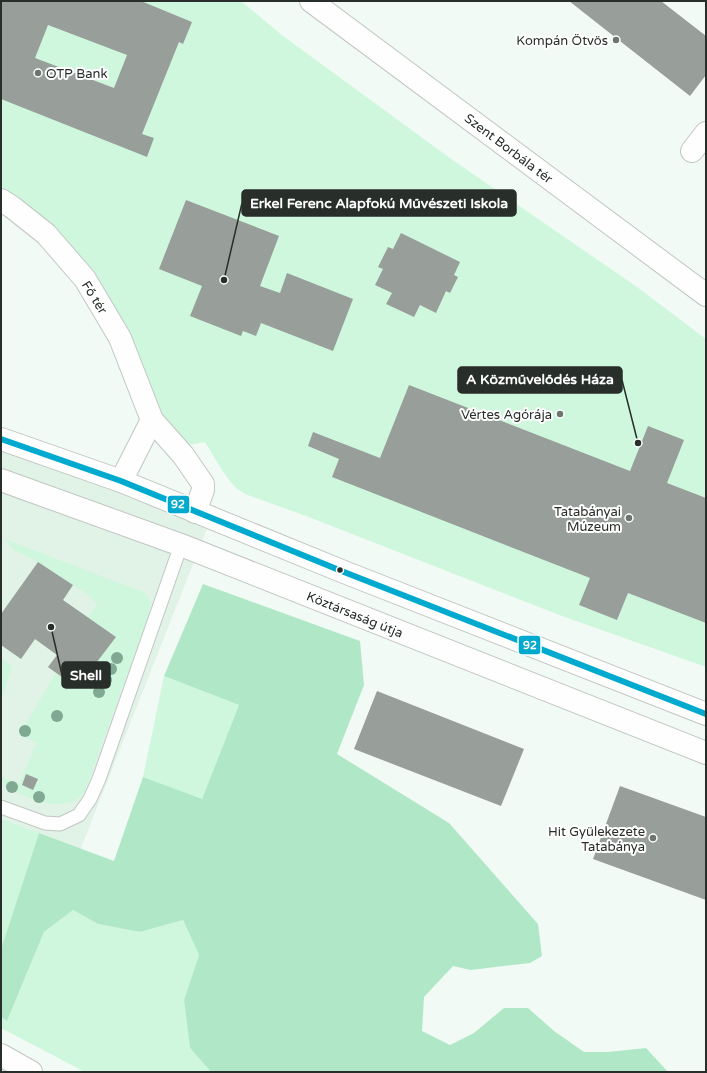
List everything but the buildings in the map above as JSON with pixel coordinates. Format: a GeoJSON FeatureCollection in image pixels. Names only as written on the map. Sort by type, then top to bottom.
{"type":"FeatureCollection","features":[{"type":"Feature","properties":{"kind":"street","name":"Szent Borbála tér"},"geometry":{"type":"LineString","coordinates":[[311,1],[706,294]]}},
{"type":"Feature","properties":{"kind":"street"},"geometry":{"type":"LineString","coordinates":[[692,151],[706,133]]}},
{"type":"Feature","properties":{"kind":"street","name":"Fő tér"},"geometry":{"type":"LineString","coordinates":[[1,200],[12,206],[46,234],[84,279],[120,338],[152,420],[183,455],[203,484],[203,490],[195,512]]}},
{"type":"Feature","properties":{"kind":"street"},"geometry":{"type":"LineString","coordinates":[[121,481],[152,420]]}},
{"type":"Feature","properties":{"kind":"street"},"geometry":{"type":"LineString","coordinates":[[1,439],[121,481],[195,512],[706,714]]}},
{"type":"Feature","properties":{"kind":"street","name":"Köztársaság útja"},"geometry":{"type":"LineString","coordinates":[[1,480],[181,545],[706,753]]}},
{"type":"Feature","properties":{"kind":"street"},"geometry":{"type":"LineString","coordinates":[[1,1055],[32,1072]]}},
{"type":"Feature","properties":{"kind":"lane"},"geometry":{"type":"LineString","coordinates":[[1,807],[45,823],[60,824],[79,815],[90,799],[99,779],[181,545]]}},
{"type":"Feature","properties":{"kind":"shaded area"},"geometry":{"type":"Polygon","coordinates":[[[1,439],[216,506],[77,858],[1,825],[1,439]]]}},
{"type":"Feature","properties":{"kind":"green space"},"geometry":{"type":"Polygon","coordinates":[[[1,1],[241,1],[283,36],[454,161],[637,287],[706,339],[706,667],[562,616],[306,516],[245,494],[236,488],[229,480],[205,442],[177,447],[85,279],[1,200],[1,1]]]}},
{"type":"Feature","properties":{"kind":"green space"},"geometry":{"type":"Polygon","coordinates":[[[5,539],[145,593],[151,602],[149,614],[85,791],[80,797],[68,803],[50,804],[41,802],[6,788],[1,777],[19,784],[37,743],[20,734],[56,673],[77,688],[116,637],[88,617],[97,605],[90,596],[38,562],[14,550],[5,539]]]}},
{"type":"Feature","properties":{"kind":"green space"},"geometry":{"type":"Polygon","coordinates":[[[203,584],[360,641],[364,685],[337,754],[449,823],[538,924],[542,956],[530,963],[471,970],[453,966],[424,997],[422,1031],[450,1045],[474,1033],[504,1008],[528,1008],[554,1031],[584,1052],[608,1052],[646,1048],[668,1072],[211,1072],[190,1048],[184,1000],[199,955],[183,920],[140,932],[98,924],[73,910],[44,932],[7,1021],[1,1017],[1,949],[39,833],[114,861],[143,777],[202,799],[239,705],[164,676],[203,584]]]}},
{"type":"Feature","properties":{"kind":"green space"},"geometry":{"type":"Polygon","coordinates":[[[1,658],[12,666],[1,701],[1,658]]]}},
{"type":"Feature","properties":{"kind":"green space"},"geometry":{"type":"Polygon","coordinates":[[[164,676],[239,705],[202,800],[143,777],[164,676]]]}},
{"type":"Feature","properties":{"kind":"green space"},"geometry":{"type":"Polygon","coordinates":[[[1,819],[39,833],[1,949],[1,819]]]}},
{"type":"Feature","properties":{"kind":"green space"},"geometry":{"type":"Polygon","coordinates":[[[73,910],[98,924],[140,932],[183,920],[199,955],[184,1000],[190,1048],[211,1072],[85,1072],[1,1028],[1,1017],[7,1021],[44,932],[73,910]]]}},
{"type":"Feature","properties":{"kind":"transit line","name":"92"},"geometry":{"type":"LineString","coordinates":[[1,439],[121,481],[344,572],[706,714]]}},
{"type":"Feature","properties":{"kind":"place","name":"Kompán Ötvös"},"geometry":{"type":"Point","coordinates":[616,40]}},
{"type":"Feature","properties":{"kind":"place","name":"OTP Bank"},"geometry":{"type":"Point","coordinates":[38,73]}},
{"type":"Feature","properties":{"kind":"place","name":"Erkel Ferenc Alapfokú Művészeti Iskola"},"geometry":{"type":"Point","coordinates":[224,280]}},
{"type":"Feature","properties":{"kind":"place","name":"Vértes Agórája"},"geometry":{"type":"Point","coordinates":[560,414]}},
{"type":"Feature","properties":{"kind":"place","name":"A Közművelődés Háza"},"geometry":{"type":"Point","coordinates":[638,443]}},
{"type":"Feature","properties":{"kind":"place","name":"Tatabányai Múzeum"},"geometry":{"type":"Point","coordinates":[629,518]}},
{"type":"Feature","properties":{"kind":"place","name":"Shell"},"geometry":{"type":"Point","coordinates":[51,627]}},
{"type":"Feature","properties":{"kind":"place","name":"Hit Gyülekezete Tatabánya"},"geometry":{"type":"Point","coordinates":[653,838]}}]}
